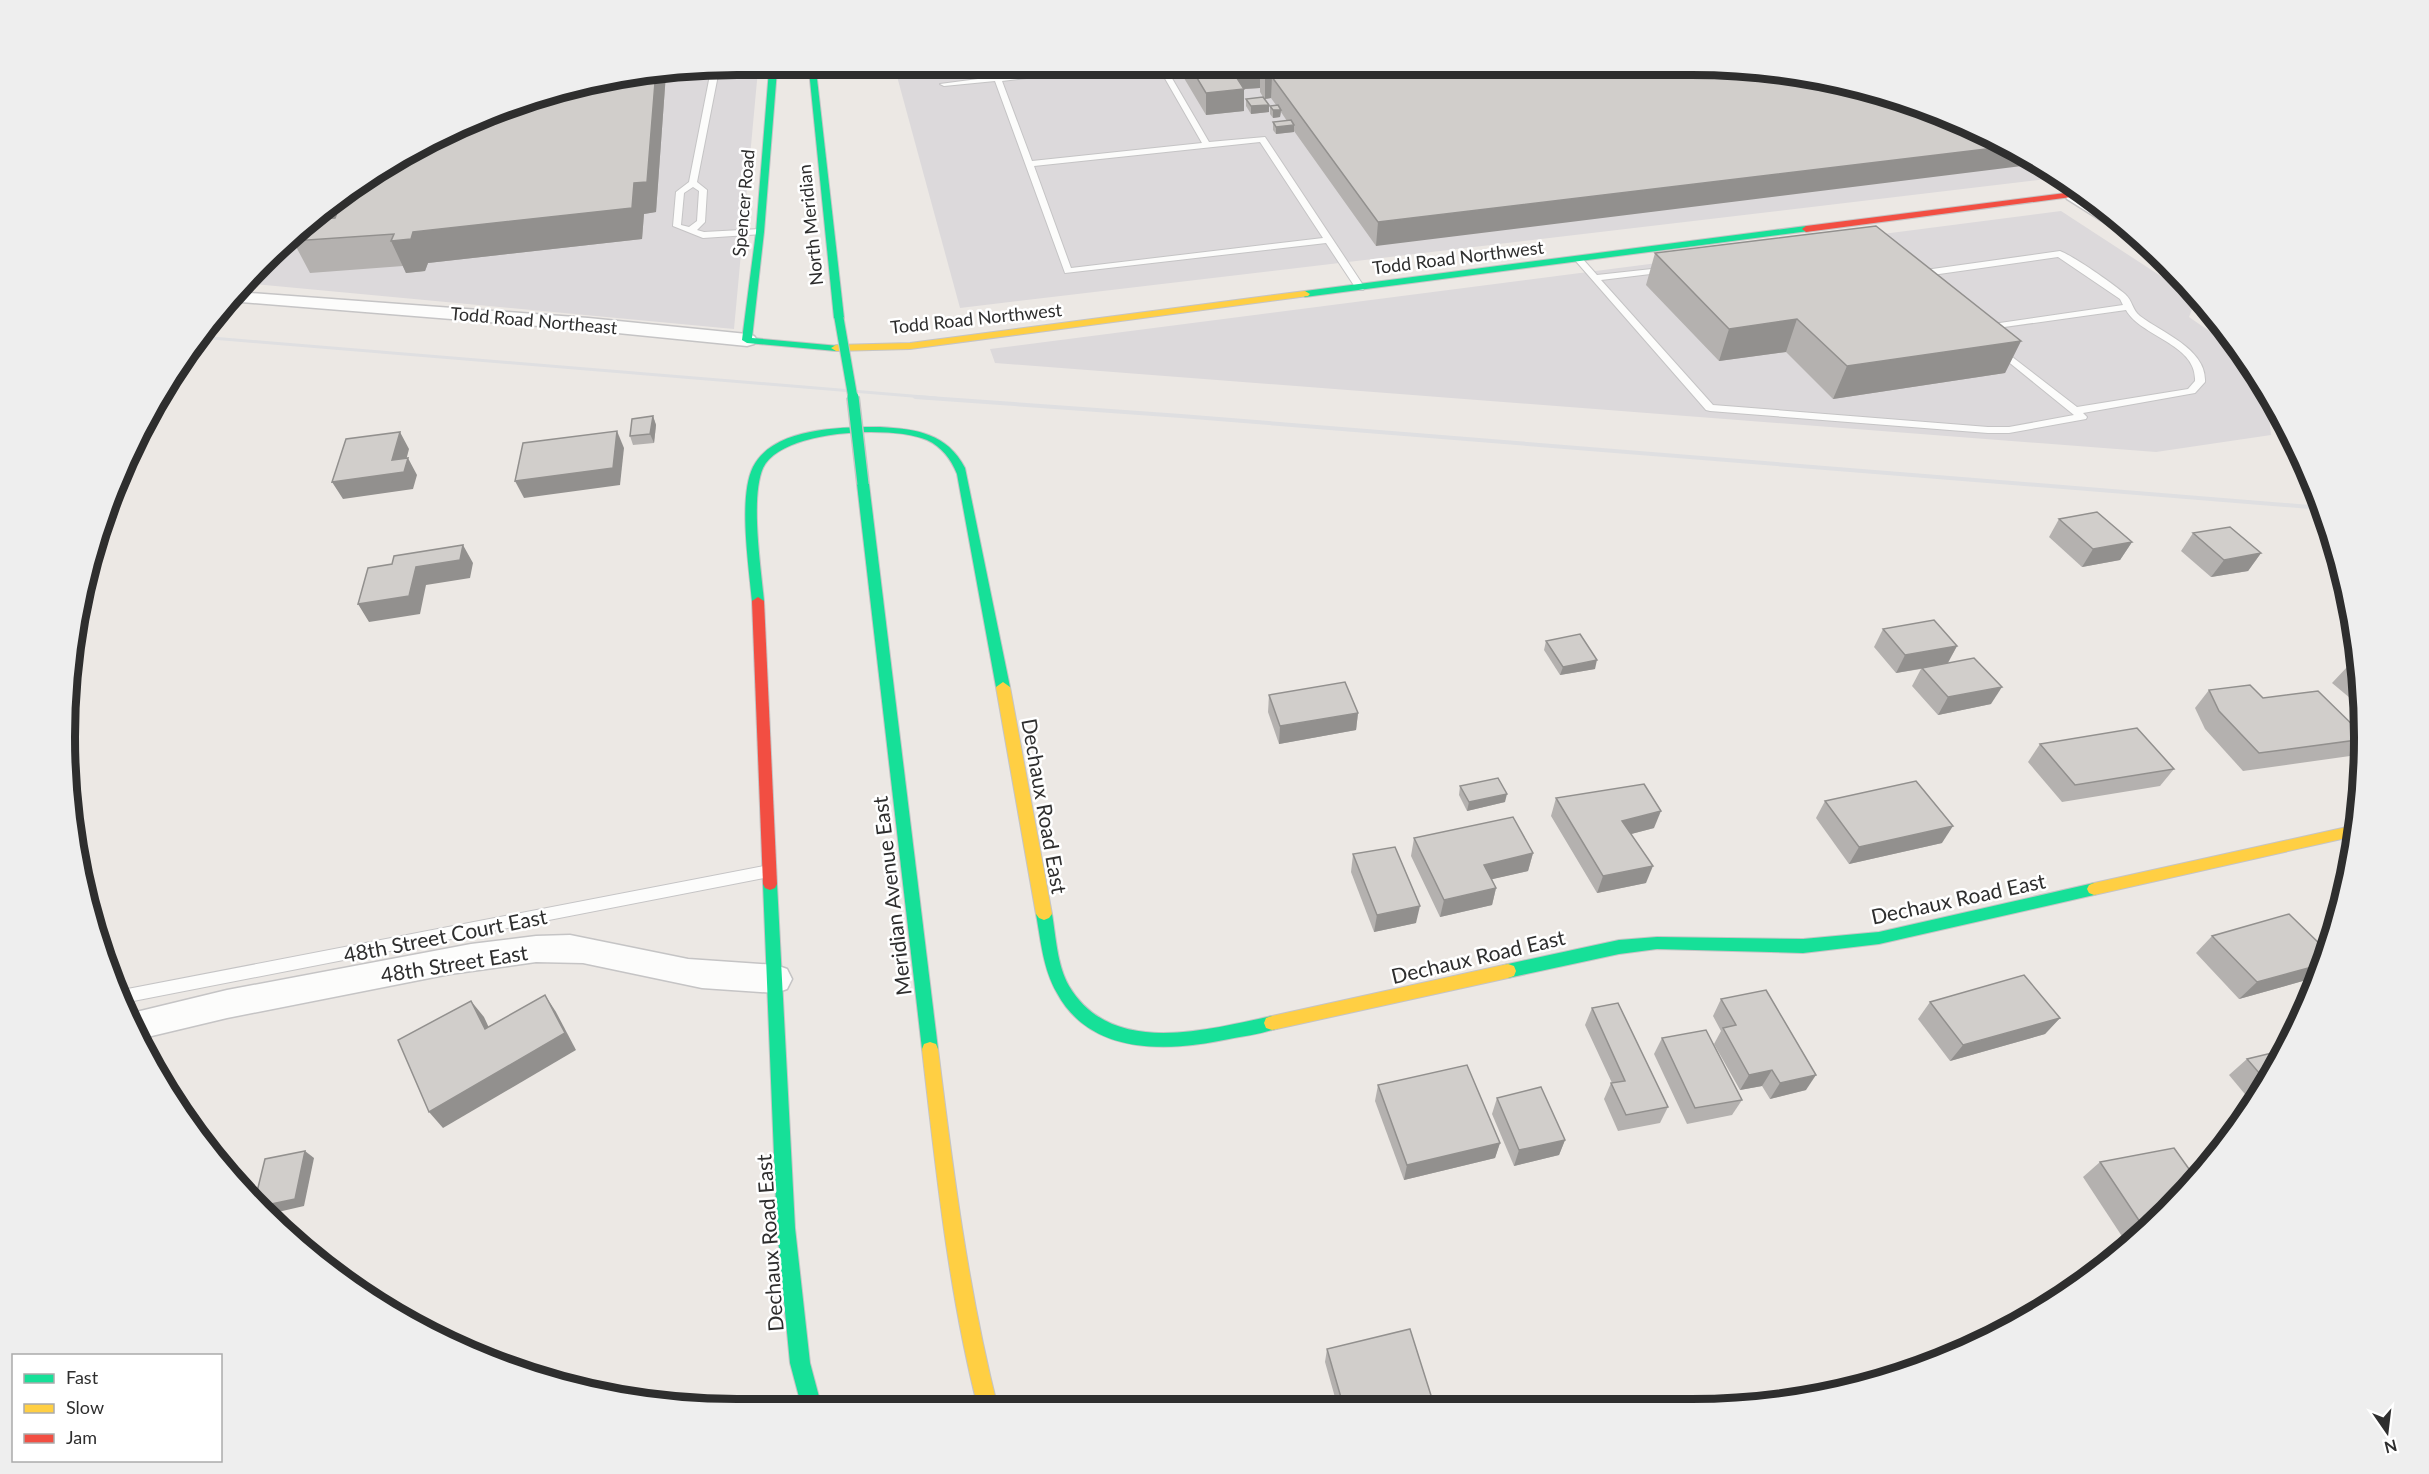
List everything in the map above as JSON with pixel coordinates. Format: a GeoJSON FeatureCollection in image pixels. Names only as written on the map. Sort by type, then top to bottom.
{"type":"FeatureCollection","features":[{"type":"Feature","properties":{"kind":"street","name":"Spencer Road"},"geometry":{"type":"LineString","coordinates":[[747,340],[760,232],[773,75]]}},
{"type":"Feature","properties":{"kind":"street","name":"North Meridian"},"geometry":{"type":"LineString","coordinates":[[813,75],[839,318],[850,376]]}},
{"type":"Feature","properties":{"kind":"street","name":"Todd Road Northwest"},"geometry":{"type":"LineString","coordinates":[[836,348],[910,346],[2071,195]]}},
{"type":"Feature","properties":{"kind":"street","name":"Todd Road Northeast"},"geometry":{"type":"LineString","coordinates":[[242,297],[577,323],[836,348]]}},
{"type":"Feature","properties":{"kind":"street","name":"Meridian Avenue East"},"geometry":{"type":"LineString","coordinates":[[850,376],[956,1266],[973,1354],[986,1399]]}},
{"type":"Feature","properties":{"kind":"street","name":"Dechaux Road East"},"geometry":{"type":"LineString","coordinates":[[810,1399],[800,1364],[786,1228],[754,522],[755,477],[759,467],[768,457],[790,441],[812,435],[888,431],[926,436],[951,452],[960,466],[973,519],[1053,962],[1066,994],[1080,1011],[1098,1027],[1120,1036],[1167,1041],[1209,1036],[1619,947],[1658,943],[1835,945],[1879,938],[2347,832]]}},
{"type":"Feature","properties":{"kind":"street","name":"48th Street East"},"geometry":{"type":"LineString","coordinates":[[140,1024],[201,1010],[445,963],[554,948],[585,949],[683,971],[737,978],[776,979]]}},
{"type":"Feature","properties":{"kind":"lane"},"geometry":{"type":"LineString","coordinates":[[996,75],[1068,271],[1328,240]]}},
{"type":"Feature","properties":{"kind":"lane"},"geometry":{"type":"LineString","coordinates":[[944,84],[1038,75]]}},
{"type":"Feature","properties":{"kind":"lane"},"geometry":{"type":"LineString","coordinates":[[1166,75],[1207,145]]}},
{"type":"Feature","properties":{"kind":"lane"},"geometry":{"type":"LineString","coordinates":[[714,76],[693,183],[680,192],[677,226],[691,230],[694,234],[711,236],[760,232]]}},
{"type":"Feature","properties":{"kind":"lane"},"geometry":{"type":"LineString","coordinates":[[1029,164],[1262,139],[1360,288]]}},
{"type":"Feature","properties":{"kind":"lane"},"geometry":{"type":"LineString","coordinates":[[691,230],[701,222],[703,190],[693,183]]}},
{"type":"Feature","properties":{"kind":"lane"},"geometry":{"type":"LineString","coordinates":[[1843,225],[1858,237]]}},
{"type":"Feature","properties":{"kind":"lane"},"geometry":{"type":"LineString","coordinates":[[1915,283],[1907,276],[2061,254],[2124,297],[2132,315],[2200,365],[2203,380],[2191,391],[2074,411]]}},
{"type":"Feature","properties":{"kind":"lane"},"geometry":{"type":"LineString","coordinates":[[1578,259],[1710,408],[1989,430],[2009,430],[2082,417],[1992,345]]}},
{"type":"Feature","properties":{"kind":"lane"},"geometry":{"type":"LineString","coordinates":[[1595,278],[1677,267]]}},
{"type":"Feature","properties":{"kind":"lane"},"geometry":{"type":"LineString","coordinates":[[1983,337],[1974,330],[2130,307]]}},
{"type":"Feature","properties":{"kind":"lane","name":"48th Street Court East"},"geometry":{"type":"LineString","coordinates":[[127,996],[769,870]]}},
{"type":"Feature","properties":{"kind":"shaded area"},"geometry":{"type":"Polygon","coordinates":[[[758,75],[734,329],[255,284],[301,239],[369,187],[444,143],[484,125],[524,110],[608,88],[694,76],[758,75]]]}},
{"type":"Feature","properties":{"kind":"shaded area"},"geometry":{"type":"Polygon","coordinates":[[[897,75],[1735,76],[1821,88],[1905,110],[1985,143],[2047,179],[960,308],[897,75]]]}},
{"type":"Feature","properties":{"kind":"shaded area"},"geometry":{"type":"Polygon","coordinates":[[[2061,211],[2176,286],[2190,301],[2194,305],[2189,317],[2220,339],[2265,406],[2268,412],[2271,435],[2156,452],[995,363],[990,349],[2061,211]]]}},
{"type":"Feature","properties":{"kind":"building"},"geometry":{"type":"Polygon","coordinates":[[[1195,75],[1235,75],[1244,89],[1206,93],[1195,75]]]}},
{"type":"Feature","properties":{"kind":"building"},"geometry":{"type":"Polygon","coordinates":[[[1264,75],[1735,76],[1821,88],[1863,98],[1945,125],[1994,148],[1378,222],[1272,77],[1264,75]]]}},
{"type":"Feature","properties":{"kind":"building"},"geometry":{"type":"Polygon","coordinates":[[[655,81],[647,182],[634,183],[632,208],[413,232],[411,239],[391,241],[394,234],[299,241],[315,230],[326,219],[335,218],[339,209],[369,187],[444,143],[484,125],[566,98],[655,81]]]}},
{"type":"Feature","properties":{"kind":"building"},"geometry":{"type":"Polygon","coordinates":[[[1263,97],[1269,105],[1251,106],[1246,99],[1263,97]]]}},
{"type":"Feature","properties":{"kind":"building"},"geometry":{"type":"Polygon","coordinates":[[[1278,105],[1281,110],[1273,110],[1270,106],[1278,105]]]}},
{"type":"Feature","properties":{"kind":"building"},"geometry":{"type":"Polygon","coordinates":[[[1291,120],[1294,125],[1276,127],[1273,122],[1291,120]]]}},
{"type":"Feature","properties":{"kind":"building"},"geometry":{"type":"Polygon","coordinates":[[[1876,226],[2021,341],[1847,366],[1797,319],[1729,329],[1655,253],[1876,226]]]}},
{"type":"Feature","properties":{"kind":"building"},"geometry":{"type":"Polygon","coordinates":[[[653,416],[650,434],[630,436],[632,419],[653,416]]]}},
{"type":"Feature","properties":{"kind":"building"},"geometry":{"type":"Polygon","coordinates":[[[617,431],[613,468],[515,481],[523,443],[617,431]]]}},
{"type":"Feature","properties":{"kind":"building"},"geometry":{"type":"Polygon","coordinates":[[[400,432],[392,460],[408,458],[404,472],[332,482],[346,439],[400,432]]]}},
{"type":"Feature","properties":{"kind":"building"},"geometry":{"type":"Polygon","coordinates":[[[2097,512],[2132,542],[2093,549],[2059,519],[2097,512]]]}},
{"type":"Feature","properties":{"kind":"building"},"geometry":{"type":"Polygon","coordinates":[[[2230,527],[2261,553],[2224,560],[2193,533],[2230,527]]]}},
{"type":"Feature","properties":{"kind":"building"},"geometry":{"type":"Polygon","coordinates":[[[463,545],[460,560],[416,567],[409,596],[358,604],[368,568],[392,564],[394,556],[463,545]]]}},
{"type":"Feature","properties":{"kind":"building"},"geometry":{"type":"Polygon","coordinates":[[[1934,620],[1957,646],[1905,655],[1883,629],[1934,620]]]}},
{"type":"Feature","properties":{"kind":"building"},"geometry":{"type":"Polygon","coordinates":[[[1580,634],[1597,660],[1563,667],[1546,641],[1580,634]]]}},
{"type":"Feature","properties":{"kind":"building"},"geometry":{"type":"Polygon","coordinates":[[[1974,658],[2002,687],[1948,697],[1922,668],[1974,658]]]}},
{"type":"Feature","properties":{"kind":"building"},"geometry":{"type":"Polygon","coordinates":[[[1345,682],[1358,713],[1280,726],[1269,695],[1345,682]]]}},
{"type":"Feature","properties":{"kind":"building"},"geometry":{"type":"Polygon","coordinates":[[[2250,685],[2263,698],[2318,691],[2354,726],[2354,740],[2259,753],[2219,711],[2209,690],[2250,685]]]}},
{"type":"Feature","properties":{"kind":"building"},"geometry":{"type":"Polygon","coordinates":[[[2137,728],[2174,769],[2075,785],[2040,744],[2137,728]]]}},
{"type":"Feature","properties":{"kind":"building"},"geometry":{"type":"Polygon","coordinates":[[[1498,778],[1507,794],[1469,802],[1460,786],[1498,778]]]}},
{"type":"Feature","properties":{"kind":"building"},"geometry":{"type":"Polygon","coordinates":[[[1916,781],[1953,826],[1859,847],[1825,801],[1916,781]]]}},
{"type":"Feature","properties":{"kind":"building"},"geometry":{"type":"Polygon","coordinates":[[[1644,784],[1661,811],[1622,821],[1653,866],[1603,876],[1556,798],[1644,784]]]}},
{"type":"Feature","properties":{"kind":"building"},"geometry":{"type":"Polygon","coordinates":[[[1513,817],[1533,853],[1484,865],[1496,888],[1444,900],[1414,838],[1513,817]]]}},
{"type":"Feature","properties":{"kind":"building"},"geometry":{"type":"Polygon","coordinates":[[[1395,847],[1420,906],[1377,915],[1353,854],[1395,847]]]}},
{"type":"Feature","properties":{"kind":"building"},"geometry":{"type":"Polygon","coordinates":[[[2289,914],[2321,945],[2313,967],[2257,982],[2212,936],[2289,914]]]}},
{"type":"Feature","properties":{"kind":"building"},"geometry":{"type":"Polygon","coordinates":[[[2024,975],[2060,1018],[1963,1045],[1930,1002],[2024,975]]]}},
{"type":"Feature","properties":{"kind":"building"},"geometry":{"type":"Polygon","coordinates":[[[1766,990],[1816,1075],[1780,1083],[1772,1070],[1749,1075],[1723,1028],[1736,1025],[1721,999],[1766,990]]]}},
{"type":"Feature","properties":{"kind":"building"},"geometry":{"type":"Polygon","coordinates":[[[545,995],[565,1033],[429,1112],[398,1040],[471,1001],[485,1029],[545,995]]]}},
{"type":"Feature","properties":{"kind":"building"},"geometry":{"type":"Polygon","coordinates":[[[1618,1003],[1668,1107],[1626,1115],[1611,1083],[1625,1081],[1592,1008],[1618,1003]]]}},
{"type":"Feature","properties":{"kind":"building"},"geometry":{"type":"Polygon","coordinates":[[[1706,1030],[1742,1100],[1695,1108],[1662,1038],[1706,1030]]]}},
{"type":"Feature","properties":{"kind":"building"},"geometry":{"type":"Polygon","coordinates":[[[2274,1053],[2261,1075],[2247,1059],[2274,1053]]]}},
{"type":"Feature","properties":{"kind":"building"},"geometry":{"type":"Polygon","coordinates":[[[1467,1065],[1500,1143],[1407,1165],[1378,1085],[1467,1065]]]}},
{"type":"Feature","properties":{"kind":"building"},"geometry":{"type":"Polygon","coordinates":[[[1541,1087],[1565,1140],[1519,1150],[1497,1098],[1541,1087]]]}},
{"type":"Feature","properties":{"kind":"building"},"geometry":{"type":"Polygon","coordinates":[[[2174,1148],[2191,1172],[2141,1223],[2100,1162],[2174,1148]]]}},
{"type":"Feature","properties":{"kind":"building"},"geometry":{"type":"Polygon","coordinates":[[[305,1151],[295,1199],[269,1205],[257,1192],[265,1159],[305,1151]]]}},
{"type":"Feature","properties":{"kind":"building"},"geometry":{"type":"Polygon","coordinates":[[[1410,1329],[1432,1399],[1341,1399],[1327,1349],[1410,1329]]]}},
{"type":"Feature","properties":{"kind":"railway"},"geometry":{"type":"LineString","coordinates":[[209,338],[936,398]]}},
{"type":"Feature","properties":{"kind":"railway"},"geometry":{"type":"LineString","coordinates":[[915,397],[1181,416],[2313,507]]}},
{"type":"Feature","properties":{"kind":"traffic: fast"},"geometry":{"type":"LineString","coordinates":[[773,75],[760,232],[747,340],[836,348]]}},
{"type":"Feature","properties":{"kind":"traffic: fast"},"geometry":{"type":"LineString","coordinates":[[813,75],[839,318]]}},
{"type":"Feature","properties":{"kind":"traffic: fast"},"geometry":{"type":"LineString","coordinates":[[1305,294],[1806,229]]}},
{"type":"Feature","properties":{"kind":"traffic: fast"},"geometry":{"type":"LineString","coordinates":[[839,318],[850,376],[863,484]]}},
{"type":"Feature","properties":{"kind":"traffic: fast"},"geometry":{"type":"LineString","coordinates":[[758,601],[752,513],[753,495],[754,479],[758,468],[767,456],[789,442],[819,434],[880,430],[916,433],[929,437],[950,452],[962,474],[1003,687]]}},
{"type":"Feature","properties":{"kind":"traffic: fast"},"geometry":{"type":"LineString","coordinates":[[863,484],[930,1049]]}},
{"type":"Feature","properties":{"kind":"traffic: fast"},"geometry":{"type":"LineString","coordinates":[[770,884],[786,1228],[800,1363],[810,1399]]}},
{"type":"Feature","properties":{"kind":"traffic: fast"},"geometry":{"type":"LineString","coordinates":[[1508,971],[1619,947],[1657,943],[1803,946],[1879,938],[2094,889]]}},
{"type":"Feature","properties":{"kind":"traffic: fast"},"geometry":{"type":"LineString","coordinates":[[1044,914],[1053,962],[1063,990],[1081,1014],[1103,1029],[1129,1038],[1188,1039],[1272,1023]]}},
{"type":"Feature","properties":{"kind":"traffic: slow"},"geometry":{"type":"LineString","coordinates":[[836,348],[910,346],[1305,294]]}},
{"type":"Feature","properties":{"kind":"traffic: slow"},"geometry":{"type":"LineString","coordinates":[[1003,687],[1044,914]]}},
{"type":"Feature","properties":{"kind":"traffic: slow"},"geometry":{"type":"LineString","coordinates":[[2094,889],[2347,832]]}},
{"type":"Feature","properties":{"kind":"traffic: slow"},"geometry":{"type":"LineString","coordinates":[[1272,1023],[1508,971]]}},
{"type":"Feature","properties":{"kind":"traffic: slow"},"geometry":{"type":"LineString","coordinates":[[930,1049],[959,1274],[986,1399]]}},
{"type":"Feature","properties":{"kind":"traffic: jam"},"geometry":{"type":"LineString","coordinates":[[1806,229],[2071,195]]}},
{"type":"Feature","properties":{"kind":"traffic: jam"},"geometry":{"type":"LineString","coordinates":[[758,601],[770,884]]}}]}
